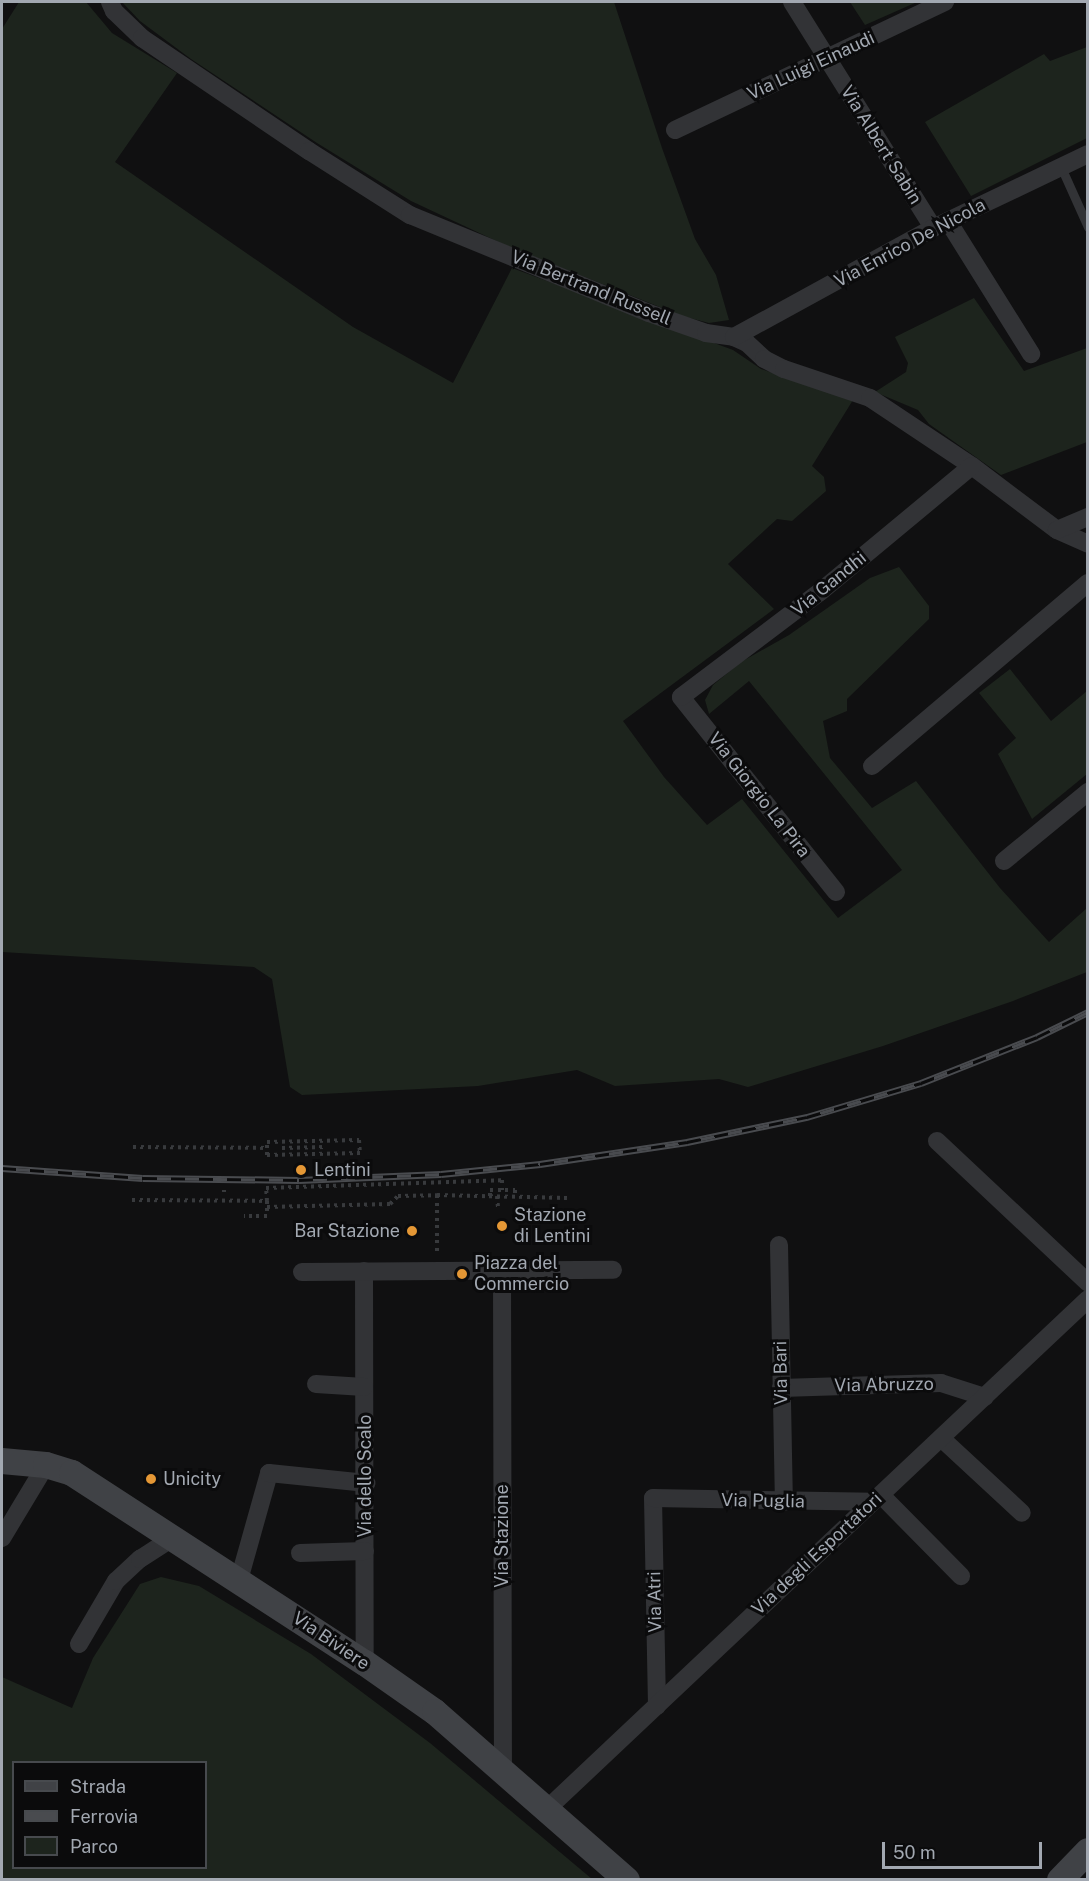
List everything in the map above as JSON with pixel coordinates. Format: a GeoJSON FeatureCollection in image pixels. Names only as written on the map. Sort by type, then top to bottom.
{"type":"FeatureCollection","features":[{"type":"Feature","properties":{"kind":"main road","name":"Via Biviere"},"geometry":{"type":"LineString","coordinates":[[2,1461],[46,1465],[72,1473],[365,1663],[435,1712],[627,1880]]}},
{"type":"Feature","properties":{"kind":"main road"},"geometry":{"type":"LineString","coordinates":[[1060,1880],[1088,1851]]}},
{"type":"Feature","properties":{"kind":"street","name":"Via Bertrand Russell"},"geometry":{"type":"LineString","coordinates":[[110,2],[114,11],[142,38],[309,152],[410,215],[649,313],[706,333],[734,337],[747,343],[764,359],[784,369],[870,398],[972,466],[1057,530],[1088,544]]}},
{"type":"Feature","properties":{"kind":"street","name":"Via Albert Sabin"},"geometry":{"type":"LineString","coordinates":[[792,2],[827,59],[1031,354]]}},
{"type":"Feature","properties":{"kind":"street","name":"Via Luigi Einaudi"},"geometry":{"type":"LineString","coordinates":[[675,130],[945,2]]}},
{"type":"Feature","properties":{"kind":"street","name":"Via Enrico De Nicola"},"geometry":{"type":"LineString","coordinates":[[734,337],[940,225],[1088,154]]}},
{"type":"Feature","properties":{"kind":"street","name":"Via Gandhi"},"geometry":{"type":"LineString","coordinates":[[681,697],[820,592],[972,466]]}},
{"type":"Feature","properties":{"kind":"street"},"geometry":{"type":"LineString","coordinates":[[1057,530],[1088,517]]}},
{"type":"Feature","properties":{"kind":"street"},"geometry":{"type":"LineString","coordinates":[[872,766],[1088,583]]}},
{"type":"Feature","properties":{"kind":"street","name":"Via Giorgio La Pira"},"geometry":{"type":"LineString","coordinates":[[681,697],[836,892]]}},
{"type":"Feature","properties":{"kind":"street"},"geometry":{"type":"LineString","coordinates":[[1004,861],[1088,792]]}},
{"type":"Feature","properties":{"kind":"street"},"geometry":{"type":"LineString","coordinates":[[937,1141],[1088,1283]]}},
{"type":"Feature","properties":{"kind":"street","name":"Via Bari"},"geometry":{"type":"LineString","coordinates":[[778,1245],[784,1502]]}},
{"type":"Feature","properties":{"kind":"street","name":"Via Stazione"},"geometry":{"type":"LineString","coordinates":[[502,1270],[503,1770]]}},
{"type":"Feature","properties":{"kind":"street"},"geometry":{"type":"LineString","coordinates":[[302,1272],[364,1280],[437,1271],[613,1270]]}},
{"type":"Feature","properties":{"kind":"street","name":"Via dello Scalo"},"geometry":{"type":"LineString","coordinates":[[364,1280],[365,1663]]}},
{"type":"Feature","properties":{"kind":"street","name":"Via degli Esportatori"},"geometry":{"type":"LineString","coordinates":[[547,1809],[1088,1299]]}},
{"type":"Feature","properties":{"kind":"street","name":"Via Abruzzo"},"geometry":{"type":"LineString","coordinates":[[781,1388],[941,1383],[985,1397]]}},
{"type":"Feature","properties":{"kind":"street"},"geometry":{"type":"LineString","coordinates":[[316,1384],[364,1387]]}},
{"type":"Feature","properties":{"kind":"street"},"geometry":{"type":"LineString","coordinates":[[941,1438],[1022,1513]]}},
{"type":"Feature","properties":{"kind":"street"},"geometry":{"type":"LineString","coordinates":[[2,1538],[46,1465]]}},
{"type":"Feature","properties":{"kind":"street"},"geometry":{"type":"LineString","coordinates":[[239,1580],[269,1473],[366,1484]]}},
{"type":"Feature","properties":{"kind":"street","name":"Via Puglia"},"geometry":{"type":"LineString","coordinates":[[653,1498],[784,1502],[877,1498]]}},
{"type":"Feature","properties":{"kind":"street","name":"Via Atri"},"geometry":{"type":"LineString","coordinates":[[653,1498],[657,1706]]}},
{"type":"Feature","properties":{"kind":"street"},"geometry":{"type":"LineString","coordinates":[[877,1498],[961,1576]]}},
{"type":"Feature","properties":{"kind":"street"},"geometry":{"type":"LineString","coordinates":[[79,1644],[116,1581],[140,1559],[171,1539]]}},
{"type":"Feature","properties":{"kind":"street"},"geometry":{"type":"LineString","coordinates":[[300,1553],[365,1551]]}},
{"type":"Feature","properties":{"kind":"lane"},"geometry":{"type":"LineString","coordinates":[[1061,167],[1088,227]]}},
{"type":"Feature","properties":{"kind":"path"},"geometry":{"type":"LineString","coordinates":[[282,1148],[326,1144],[359,1140],[360,1153],[267,1155],[267,1142],[326,1144]]}},
{"type":"Feature","properties":{"kind":"path"},"geometry":{"type":"LineString","coordinates":[[326,1144],[326,1154]]}},
{"type":"Feature","properties":{"kind":"path"},"geometry":{"type":"LineString","coordinates":[[133,1147],[267,1148]]}},
{"type":"Feature","properties":{"kind":"path"},"geometry":{"type":"LineString","coordinates":[[244,1216],[267,1216],[266,1188],[502,1180],[502,1190]]}},
{"type":"Feature","properties":{"kind":"path"},"geometry":{"type":"LineString","coordinates":[[490,1196],[490,1190],[515,1190],[515,1197]]}},
{"type":"Feature","properties":{"kind":"path"},"geometry":{"type":"LineString","coordinates":[[437,1195],[437,1271]]}},
{"type":"Feature","properties":{"kind":"path"},"geometry":{"type":"LineString","coordinates":[[267,1207],[390,1204],[398,1196],[567,1198]]}},
{"type":"Feature","properties":{"kind":"path"},"geometry":{"type":"LineString","coordinates":[[497,1196],[498,1207]]}},
{"type":"Feature","properties":{"kind":"path"},"geometry":{"type":"LineString","coordinates":[[132,1200],[267,1201]]}},
{"type":"Feature","properties":{"kind":"green space"},"geometry":{"type":"Polygon","coordinates":[[[19,2],[86,2],[112,33],[177,73],[115,162],[353,327],[453,383],[512,268],[733,350],[761,369],[853,400],[812,466],[824,477],[826,491],[792,521],[777,519],[728,564],[774,609],[623,721],[664,777],[707,825],[742,799],[838,918],[902,870],[749,681],[709,714],[705,700],[713,685],[741,662],[789,635],[870,578],[899,567],[929,606],[929,619],[847,699],[847,711],[823,721],[830,758],[872,808],[916,781],[1000,888],[1049,942],[1087,908],[1087,972],[1013,1001],[883,1046],[748,1087],[719,1079],[615,1086],[577,1070],[478,1086],[302,1095],[290,1087],[272,979],[254,967],[2,952],[2,29],[19,2]]]}},
{"type":"Feature","properties":{"kind":"green space"},"geometry":{"type":"Polygon","coordinates":[[[122,2],[614,2],[662,148],[695,239],[716,275],[729,320],[709,323],[682,316],[505,245],[411,201],[317,143],[191,59],[140,21],[122,2]]]}},
{"type":"Feature","properties":{"kind":"green space"},"geometry":{"type":"Polygon","coordinates":[[[850,2],[917,2],[865,25],[850,2]]]}},
{"type":"Feature","properties":{"kind":"green space"},"geometry":{"type":"Polygon","coordinates":[[[1087,47],[1087,138],[971,196],[925,122],[1044,54],[1050,61],[1087,47]]]}},
{"type":"Feature","properties":{"kind":"green space"},"geometry":{"type":"Polygon","coordinates":[[[974,298],[1024,371],[1087,348],[1087,442],[1001,475],[929,424],[918,410],[875,392],[906,372],[908,363],[895,337],[974,298]]]}},
{"type":"Feature","properties":{"kind":"green space"},"geometry":{"type":"Polygon","coordinates":[[[1010,669],[1051,721],[1087,691],[1087,774],[1032,819],[998,754],[1016,738],[979,693],[1010,669]]]}},
{"type":"Feature","properties":{"kind":"green space"},"geometry":{"type":"Polygon","coordinates":[[[161,1577],[199,1586],[311,1654],[430,1743],[592,1879],[2,1879],[2,1677],[72,1708],[93,1658],[140,1584],[161,1577]]]}},
{"type":"Feature","properties":{"kind":"railway"},"geometry":{"type":"LineString","coordinates":[[2,1168],[143,1178],[299,1180],[441,1174],[540,1164],[687,1142],[807,1117],[921,1083],[1037,1037],[1088,1012]]}},
{"type":"Feature","properties":{"kind":"place","name":"Lentini"},"geometry":{"type":"Point","coordinates":[301,1170]}},
{"type":"Feature","properties":{"kind":"place","name":"Stazione di Lentini"},"geometry":{"type":"Point","coordinates":[502,1226]}},
{"type":"Feature","properties":{"kind":"place","name":"Bar Stazione"},"geometry":{"type":"Point","coordinates":[412,1231]}},
{"type":"Feature","properties":{"kind":"place","name":"Piazza del Commercio"},"geometry":{"type":"Point","coordinates":[462,1274]}},
{"type":"Feature","properties":{"kind":"place","name":"Unicity"},"geometry":{"type":"Point","coordinates":[151,1479]}}]}
